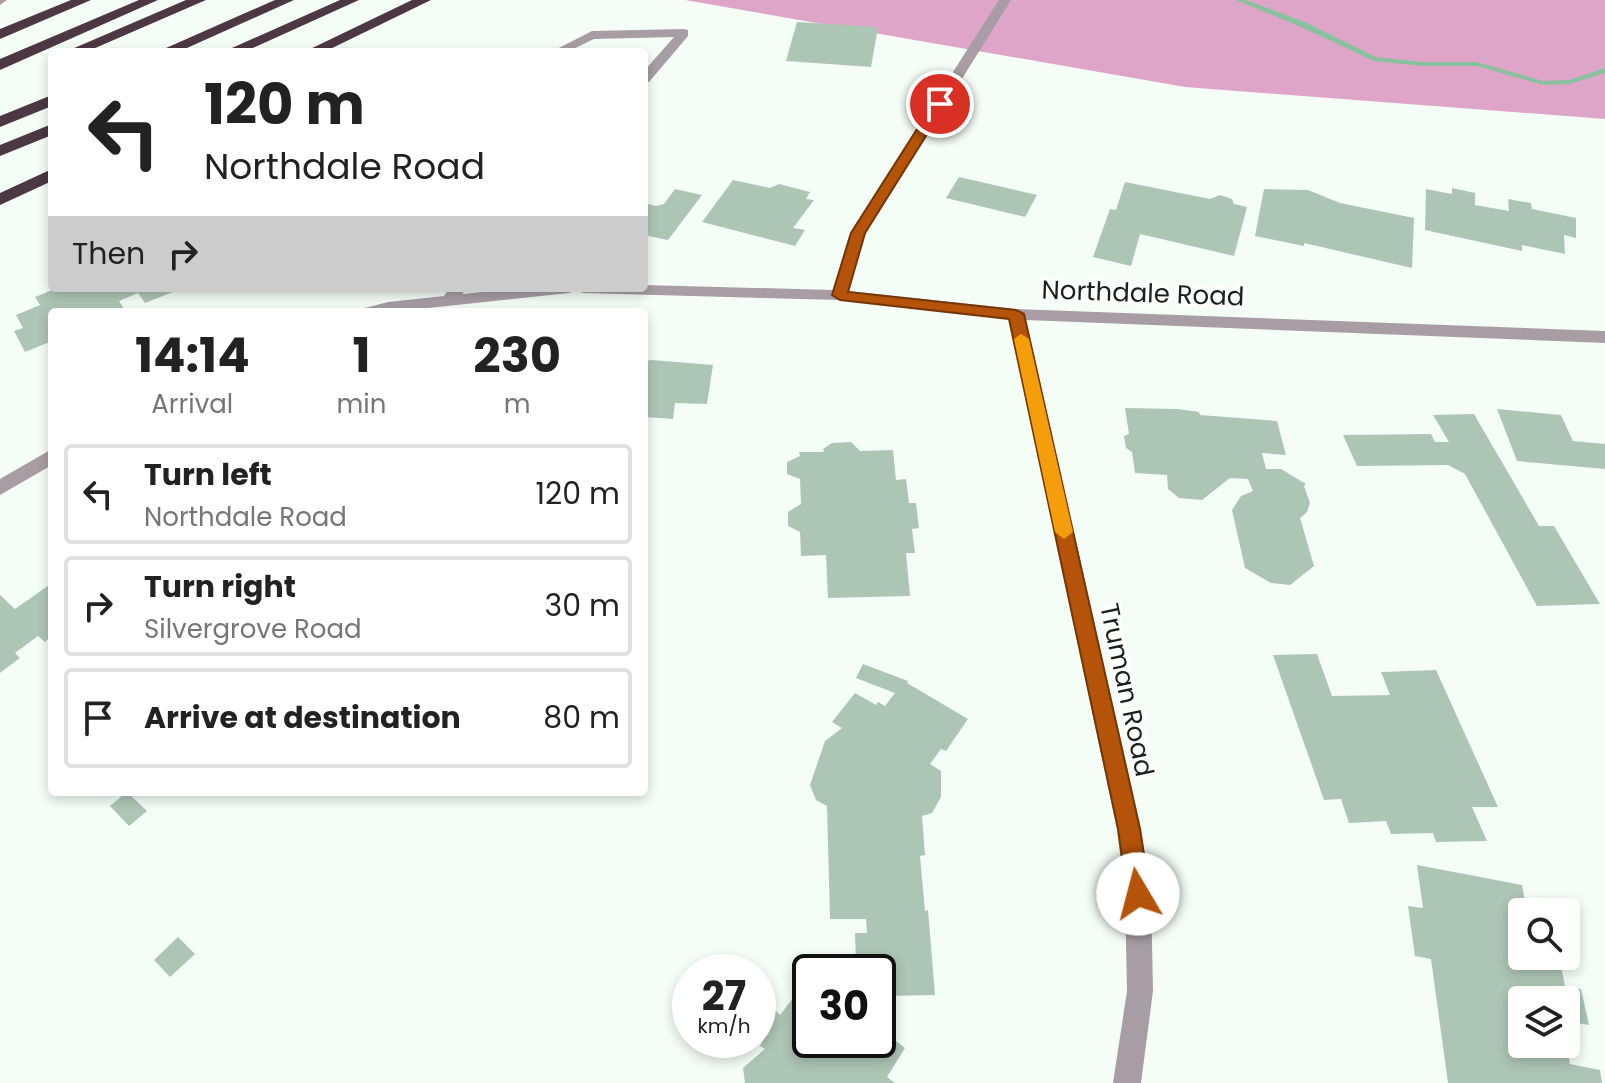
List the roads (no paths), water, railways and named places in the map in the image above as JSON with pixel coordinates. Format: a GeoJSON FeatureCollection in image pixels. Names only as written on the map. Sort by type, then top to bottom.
{"type":"FeatureCollection","features":[{"type":"Feature","properties":{"kind":"highway"},"geometry":{"type":"LineString","coordinates":[[0,34],[84,0]]}},
{"type":"Feature","properties":{"kind":"highway"},"geometry":{"type":"LineString","coordinates":[[0,65],[151,0]]}},
{"type":"Feature","properties":{"kind":"highway"},"geometry":{"type":"LineString","coordinates":[[83,48],[199,0]]}},
{"type":"Feature","properties":{"kind":"highway"},"geometry":{"type":"LineString","coordinates":[[174,48],[287,0]]}},
{"type":"Feature","properties":{"kind":"highway"},"geometry":{"type":"LineString","coordinates":[[240,48],[352,0]]}},
{"type":"Feature","properties":{"kind":"highway"},"geometry":{"type":"LineString","coordinates":[[321,48],[424,0]]}},
{"type":"Feature","properties":{"kind":"highway"},"geometry":{"type":"LineString","coordinates":[[0,82],[48,63]]}},
{"type":"Feature","properties":{"kind":"highway"},"geometry":{"type":"LineString","coordinates":[[0,122],[48,102]]}},
{"type":"Feature","properties":{"kind":"highway"},"geometry":{"type":"LineString","coordinates":[[0,151],[48,131]]}},
{"type":"Feature","properties":{"kind":"highway"},"geometry":{"type":"LineString","coordinates":[[0,193],[48,174]]}},
{"type":"Feature","properties":{"kind":"highway"},"geometry":{"type":"LineString","coordinates":[[0,200],[48,174]]}},
{"type":"Feature","properties":{"kind":"street"},"geometry":{"type":"LineString","coordinates":[[840,295],[858,233],[1005,0]]}},
{"type":"Feature","properties":{"kind":"street"},"geometry":{"type":"LineString","coordinates":[[565,48],[592,35],[684,33],[648,74]]}},
{"type":"Feature","properties":{"kind":"street","name":"Northdale Road"},"geometry":{"type":"LineString","coordinates":[[648,290],[840,295],[1016,314],[1605,337]]}},
{"type":"Feature","properties":{"kind":"street"},"geometry":{"type":"LineString","coordinates":[[385,308],[453,294],[492,292]]}},
{"type":"Feature","properties":{"kind":"street","name":"Truman Road"},"geometry":{"type":"LineString","coordinates":[[1016,314],[1135,868],[1140,991],[1127,1083]]}},
{"type":"Feature","properties":{"kind":"street"},"geometry":{"type":"LineString","coordinates":[[0,488],[48,458]]}},
{"type":"Feature","properties":{"kind":"waterway"},"geometry":{"type":"LineString","coordinates":[[1240,0],[1304,25],[1374,59],[1422,64],[1477,64],[1543,83],[1570,82],[1605,70]]}}]}
